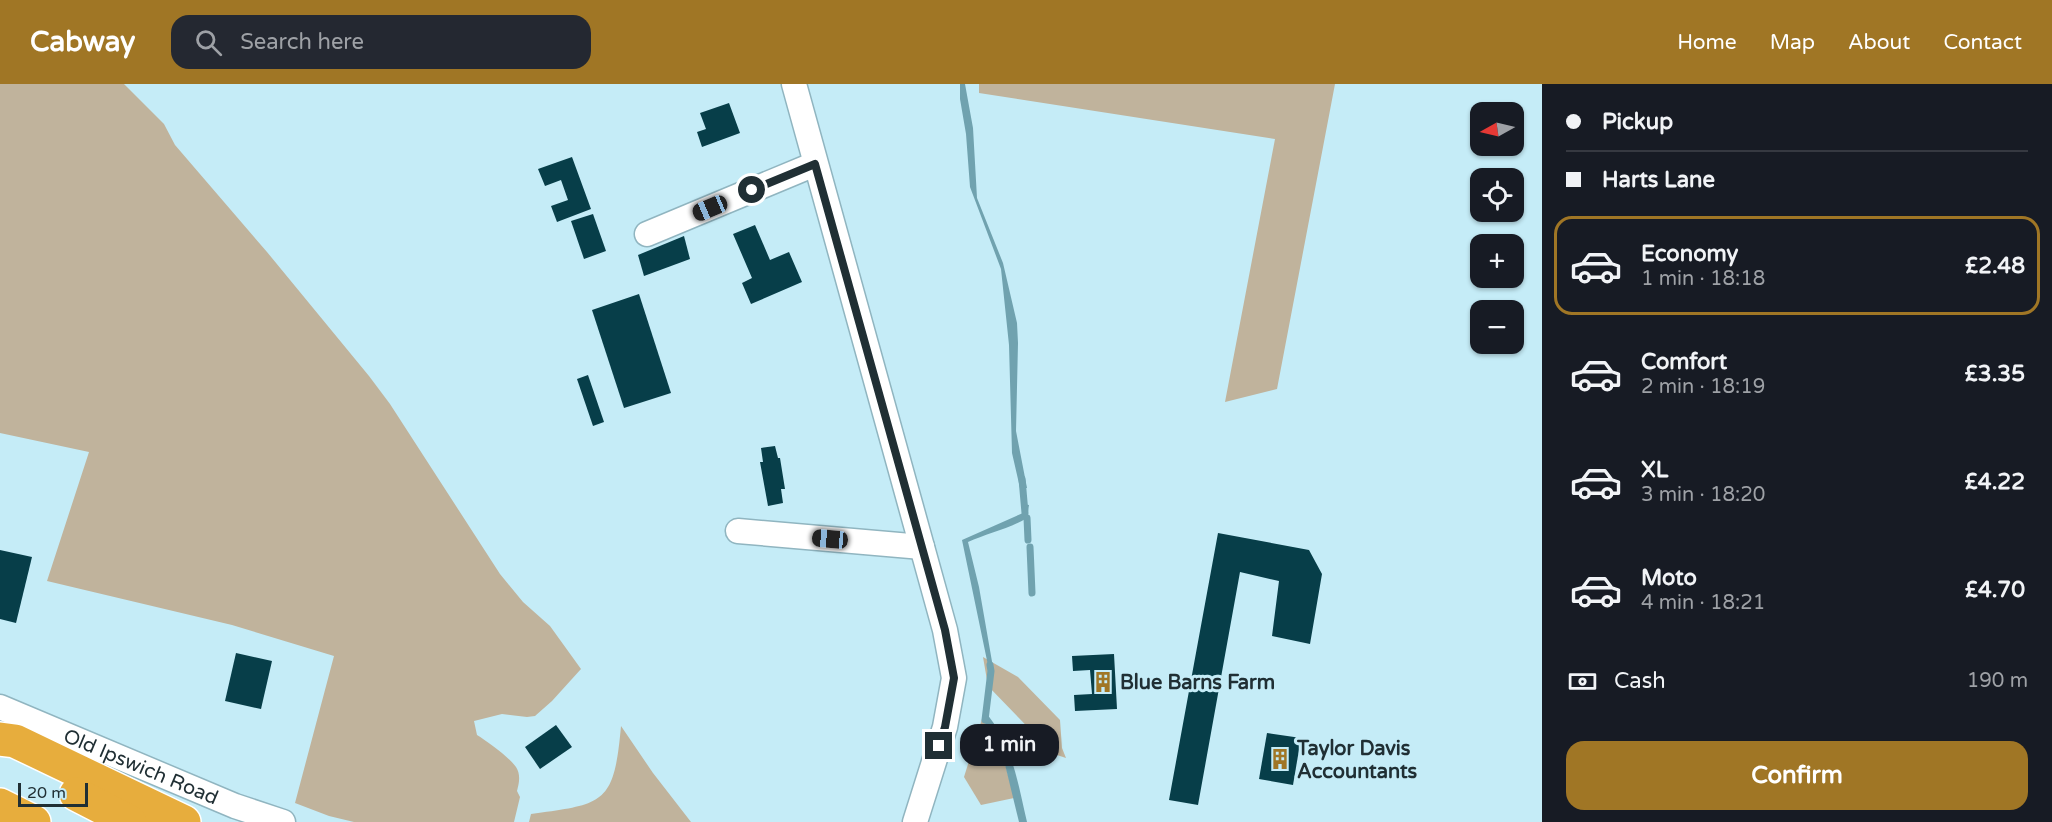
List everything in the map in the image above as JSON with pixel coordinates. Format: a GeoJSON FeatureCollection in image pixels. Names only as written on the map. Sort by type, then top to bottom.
{"type":"FeatureCollection","features":[{"type":"Feature","properties":{"kind":"highway"},"geometry":{"type":"LineString","coordinates":[[0,739],[15,741],[184,822]]}},
{"type":"Feature","properties":{"kind":"highway"},"geometry":{"type":"LineString","coordinates":[[0,755],[130,822]]}},
{"type":"Feature","properties":{"kind":"highway"},"geometry":{"type":"LineString","coordinates":[[0,805],[34,822]]}},
{"type":"Feature","properties":{"kind":"street"},"geometry":{"type":"LineString","coordinates":[[794,84],[945,630],[954,678],[945,727],[915,822]]}},
{"type":"Feature","properties":{"kind":"street"},"geometry":{"type":"LineString","coordinates":[[647,234],[815,164]]}},
{"type":"Feature","properties":{"kind":"street"},"geometry":{"type":"LineString","coordinates":[[738,531],[922,546]]}},
{"type":"Feature","properties":{"kind":"street","name":"Old Ipswich Road"},"geometry":{"type":"LineString","coordinates":[[0,708],[235,806],[284,822]]}},
{"type":"Feature","properties":{"kind":"shaded area"},"geometry":{"type":"Polygon","coordinates":[[[0,84],[124,84],[164,124],[175,145],[369,376],[390,404],[500,574],[523,602],[550,626],[581,669],[535,716],[502,714],[474,721],[477,735],[504,755],[518,770],[517,791],[520,797],[514,822],[354,822],[329,816],[295,803],[334,656],[232,625],[47,581],[89,452],[0,433],[0,84]]]}},
{"type":"Feature","properties":{"kind":"shaded area"},"geometry":{"type":"Polygon","coordinates":[[[979,84],[1335,84],[1277,389],[1225,402],[1275,139],[979,93],[979,84]]]}},
{"type":"Feature","properties":{"kind":"shaded area"},"geometry":{"type":"Polygon","coordinates":[[[983,657],[1018,677],[1060,720],[1062,748],[1066,758],[1057,755],[1047,747],[988,686],[983,657]]]}},
{"type":"Feature","properties":{"kind":"shaded area"},"geometry":{"type":"Polygon","coordinates":[[[982,719],[1000,744],[1014,798],[981,805],[964,777],[982,719]]]}},
{"type":"Feature","properties":{"kind":"shaded area"},"geometry":{"type":"Polygon","coordinates":[[[621,726],[653,773],[691,822],[529,822],[531,814],[575,807],[601,796],[609,785],[614,771],[621,726]]]}},
{"type":"Feature","properties":{"kind":"water"},"geometry":{"type":"Polygon","coordinates":[[[960,84],[965,84],[973,128],[977,198],[1003,263],[1017,323],[1016,431],[1027,488],[1020,488],[1012,453],[1009,345],[1001,269],[970,187],[960,84]]]}},
{"type":"Feature","properties":{"kind":"water"},"geometry":{"type":"Polygon","coordinates":[[[1023,504],[1029,505],[1027,518],[968,542],[979,587],[994,673],[990,675],[962,540],[1023,513],[1023,504]]]}},
{"type":"Feature","properties":{"kind":"water"},"geometry":{"type":"Polygon","coordinates":[[[984,711],[994,723],[1008,749],[1027,822],[1019,822],[1000,744],[982,719],[984,711]]]}},
{"type":"Feature","properties":{"kind":"building"},"geometry":{"type":"Polygon","coordinates":[[[729,103],[740,133],[702,147],[697,132],[706,129],[700,113],[729,103]]]}},
{"type":"Feature","properties":{"kind":"building"},"geometry":{"type":"Polygon","coordinates":[[[572,157],[591,209],[557,222],[551,206],[568,200],[561,180],[545,186],[538,169],[572,157]]]}},
{"type":"Feature","properties":{"kind":"building"},"geometry":{"type":"Polygon","coordinates":[[[593,214],[606,251],[584,259],[571,221],[593,214]]]}},
{"type":"Feature","properties":{"kind":"building"},"geometry":{"type":"Polygon","coordinates":[[[755,225],[770,260],[789,252],[802,282],[751,304],[742,283],[752,278],[733,234],[755,225]]]}},
{"type":"Feature","properties":{"kind":"building"},"geometry":{"type":"Polygon","coordinates":[[[684,236],[690,259],[644,276],[638,255],[684,236]]]}},
{"type":"Feature","properties":{"kind":"building"},"geometry":{"type":"Polygon","coordinates":[[[639,294],[671,393],[624,408],[592,310],[639,294]]]}},
{"type":"Feature","properties":{"kind":"building"},"geometry":{"type":"Polygon","coordinates":[[[588,375],[604,422],[593,426],[577,379],[588,375]]]}},
{"type":"Feature","properties":{"kind":"building"},"geometry":{"type":"Polygon","coordinates":[[[775,446],[778,458],[780,458],[785,489],[781,489],[783,503],[768,506],[760,462],[763,462],[761,448],[775,446]]]}},
{"type":"Feature","properties":{"kind":"building"},"geometry":{"type":"Polygon","coordinates":[[[1218,533],[1309,550],[1322,574],[1310,644],[1272,636],[1279,581],[1240,572],[1198,805],[1169,800],[1218,533]]]}},
{"type":"Feature","properties":{"kind":"building"},"geometry":{"type":"Polygon","coordinates":[[[0,550],[32,557],[16,623],[0,619],[0,550]]]}},
{"type":"Feature","properties":{"kind":"building"},"geometry":{"type":"Polygon","coordinates":[[[236,653],[272,661],[261,709],[225,701],[236,653]]]}},
{"type":"Feature","properties":{"kind":"building","name":"Blue Barns Farm"},"geometry":{"type":"Polygon","coordinates":[[[1114,654],[1117,709],[1075,711],[1074,695],[1092,694],[1090,670],[1073,671],[1072,656],[1114,654]]]}},
{"type":"Feature","properties":{"kind":"building"},"geometry":{"type":"Polygon","coordinates":[[[556,725],[572,747],[540,769],[525,747],[556,725]]]}},
{"type":"Feature","properties":{"kind":"building","name":"Taylor Davis Accountants"},"geometry":{"type":"Polygon","coordinates":[[[1267,733],[1301,738],[1293,785],[1259,779],[1267,733]]]}},
{"type":"Feature","properties":{"kind":"waterway"},"geometry":{"type":"LineString","coordinates":[[1022,479],[1025,513]]}},
{"type":"Feature","properties":{"kind":"waterway"},"geometry":{"type":"LineString","coordinates":[[1027,518],[1028,540]]}},
{"type":"Feature","properties":{"kind":"waterway"},"geometry":{"type":"LineString","coordinates":[[1030,547],[1032,593]]}},
{"type":"Feature","properties":{"kind":"waterway"},"geometry":{"type":"LineString","coordinates":[[985,720],[990,665]]}},
{"type":"Feature","properties":{"kind":"place","name":"Blue Barns Farm"},"geometry":{"type":"Point","coordinates":[1103,682]}},
{"type":"Feature","properties":{"kind":"place","name":"Taylor Davis Accountants"},"geometry":{"type":"Point","coordinates":[1280,759]}},
{"type":"Feature","properties":{"kind":"route"},"geometry":{"type":"LineString","coordinates":[[752,190],[815,164],[945,630],[954,678],[939,746]]}}]}
